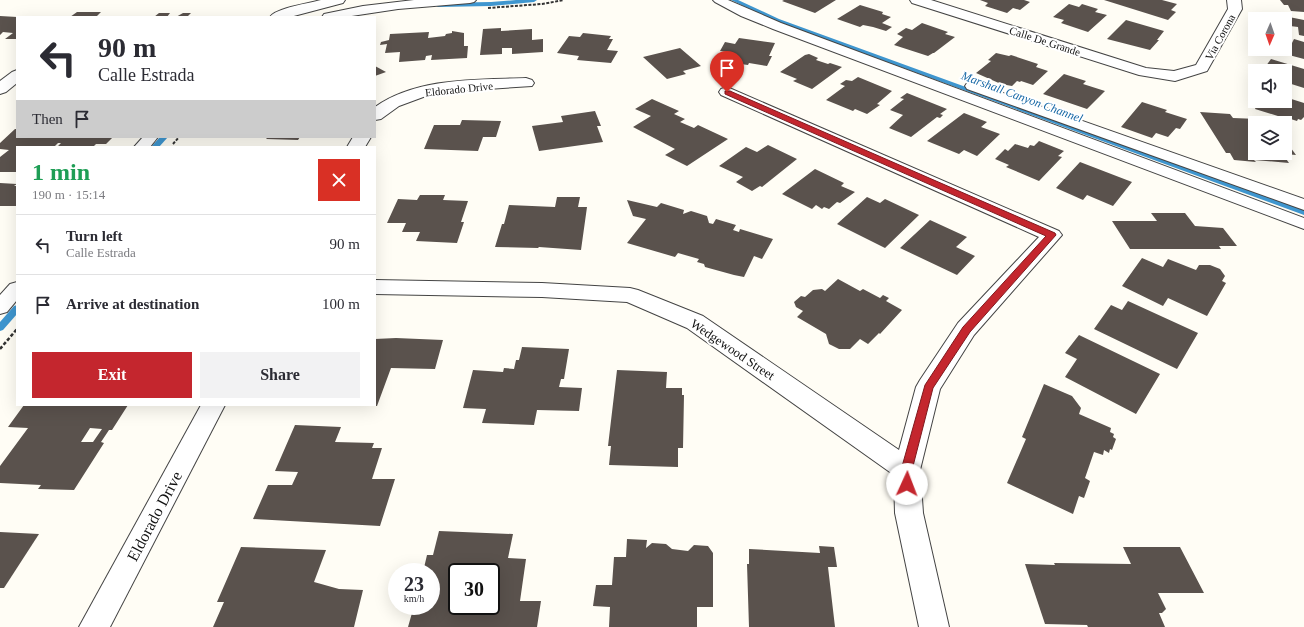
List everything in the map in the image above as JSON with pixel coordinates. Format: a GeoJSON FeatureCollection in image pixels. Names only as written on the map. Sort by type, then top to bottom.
{"type":"FeatureCollection","features":[{"type":"Feature","properties":{"kind":"street"},"geometry":{"type":"LineString","coordinates":[[280,16],[297,10],[338,0]]}},
{"type":"Feature","properties":{"kind":"street","name":"Calle De Grande"},"geometry":{"type":"LineString","coordinates":[[916,0],[1144,72],[1175,76]]}},
{"type":"Feature","properties":{"kind":"street","name":"Via Corona"},"geometry":{"type":"LineString","coordinates":[[1175,76],[1202,68],[1235,9],[1234,0]]}},
{"type":"Feature","properties":{"kind":"street"},"geometry":{"type":"LineString","coordinates":[[0,89],[13,69]]}},
{"type":"Feature","properties":{"kind":"street","name":"Eldorado Drive"},"geometry":{"type":"LineString","coordinates":[[376,114],[393,103],[420,93],[462,86],[526,83]]}},
{"type":"Feature","properties":{"kind":"street"},"geometry":{"type":"LineString","coordinates":[[727,92],[1052,235],[966,329],[928,388],[907,470],[908,513],[934,627]]}},
{"type":"Feature","properties":{"kind":"street","name":"Wedgewood Street"},"geometry":{"type":"LineString","coordinates":[[376,287],[542,290],[630,295],[695,322],[907,470]]}},
{"type":"Feature","properties":{"kind":"street","name":"Eldorado Drive"},"geometry":{"type":"LineString","coordinates":[[94,627],[212,406]]}},
{"type":"Feature","properties":{"kind":"lane"},"geometry":{"type":"LineString","coordinates":[[719,0],[744,13],[777,26],[1304,224]]}},
{"type":"Feature","properties":{"kind":"lane"},"geometry":{"type":"LineString","coordinates":[[746,0],[784,17],[856,44],[1304,206]]}},
{"type":"Feature","properties":{"kind":"lane"},"geometry":{"type":"LineString","coordinates":[[333,16],[387,5],[429,1],[466,3]]}},
{"type":"Feature","properties":{"kind":"lane"},"geometry":{"type":"LineString","coordinates":[[143,146],[150,138]]}},
{"type":"Feature","properties":{"kind":"lane"},"geometry":{"type":"LineString","coordinates":[[0,307],[16,289]]}},
{"type":"Feature","properties":{"kind":"path"},"geometry":{"type":"LineString","coordinates":[[466,3],[515,7],[564,0]]}},
{"type":"Feature","properties":{"kind":"path"},"geometry":{"type":"LineString","coordinates":[[0,349],[16,330]]}},
{"type":"Feature","properties":{"kind":"building"},"geometry":{"type":"Polygon","coordinates":[[[836,0],[815,13],[782,1],[836,0]]]}},
{"type":"Feature","properties":{"kind":"building"},"geometry":{"type":"Polygon","coordinates":[[[980,0],[1024,0],[1030,2],[1020,10],[1013,8],[1007,13],[985,6],[988,3],[980,0]]]}},
{"type":"Feature","properties":{"kind":"building"},"geometry":{"type":"Polygon","coordinates":[[[1104,0],[1162,0],[1177,4],[1171,10],[1176,12],[1168,20],[1104,0]]]}},
{"type":"Feature","properties":{"kind":"building"},"geometry":{"type":"Polygon","coordinates":[[[1280,0],[1304,0],[1304,12],[1291,11],[1288,5],[1284,5],[1280,0]]]}},
{"type":"Feature","properties":{"kind":"building"},"geometry":{"type":"Polygon","coordinates":[[[1069,4],[1079,7],[1082,4],[1098,9],[1095,12],[1107,15],[1088,32],[1061,23],[1064,20],[1053,17],[1069,4]]]}},
{"type":"Feature","properties":{"kind":"building"},"geometry":{"type":"Polygon","coordinates":[[[860,5],[883,12],[882,14],[891,17],[882,23],[892,27],[886,31],[863,25],[860,27],[837,19],[860,5]]]}},
{"type":"Feature","properties":{"kind":"building"},"geometry":{"type":"Polygon","coordinates":[[[77,12],[101,12],[97,16],[71,16],[77,12]]]}},
{"type":"Feature","properties":{"kind":"building"},"geometry":{"type":"Polygon","coordinates":[[[159,13],[170,13],[168,16],[155,16],[159,13]]]}},
{"type":"Feature","properties":{"kind":"building"},"geometry":{"type":"Polygon","coordinates":[[[183,13],[191,13],[188,16],[178,16],[183,13]]]}},
{"type":"Feature","properties":{"kind":"building"},"geometry":{"type":"Polygon","coordinates":[[[0,16],[16,17],[16,39],[5,39],[13,33],[3,32],[0,35],[0,16]]]}},
{"type":"Feature","properties":{"kind":"building"},"geometry":{"type":"Polygon","coordinates":[[[1292,18],[1304,20],[1304,36],[1299,35],[1298,27],[1292,26],[1292,18]]]}},
{"type":"Feature","properties":{"kind":"building"},"geometry":{"type":"Polygon","coordinates":[[[1126,20],[1164,31],[1157,40],[1159,40],[1150,50],[1107,39],[1126,20]]]}},
{"type":"Feature","properties":{"kind":"building"},"geometry":{"type":"Polygon","coordinates":[[[922,23],[948,32],[945,34],[955,37],[928,56],[894,45],[903,37],[897,34],[906,28],[912,30],[922,23]]]}},
{"type":"Feature","properties":{"kind":"building"},"geometry":{"type":"Polygon","coordinates":[[[501,28],[501,31],[532,29],[532,40],[543,39],[543,52],[512,54],[512,48],[502,48],[502,54],[480,55],[483,29],[501,28]]]}},
{"type":"Feature","properties":{"kind":"building"},"geometry":{"type":"Polygon","coordinates":[[[452,31],[464,33],[464,46],[468,46],[467,58],[431,60],[432,55],[426,56],[425,60],[399,62],[400,52],[385,53],[387,44],[380,45],[381,42],[389,40],[390,34],[429,32],[428,38],[445,36],[446,34],[452,33],[452,31]]]}},
{"type":"Feature","properties":{"kind":"building"},"geometry":{"type":"Polygon","coordinates":[[[583,33],[611,36],[609,39],[613,39],[607,50],[618,51],[611,63],[577,60],[579,56],[557,53],[569,36],[580,37],[583,33]]]}},
{"type":"Feature","properties":{"kind":"building"},"geometry":{"type":"Polygon","coordinates":[[[739,38],[775,43],[769,56],[772,56],[767,66],[749,63],[748,65],[726,62],[730,52],[720,51],[725,42],[735,44],[739,38]]]}},
{"type":"Feature","properties":{"kind":"building"},"geometry":{"type":"Polygon","coordinates":[[[1294,39],[1304,42],[1304,59],[1292,56],[1292,43],[1294,39]]]}},
{"type":"Feature","properties":{"kind":"building"},"geometry":{"type":"Polygon","coordinates":[[[680,48],[701,66],[683,71],[686,74],[667,79],[643,57],[680,48]]]}},
{"type":"Feature","properties":{"kind":"building"},"geometry":{"type":"Polygon","coordinates":[[[996,53],[1009,56],[1011,55],[1038,64],[1036,67],[1048,71],[1033,85],[1017,81],[1012,86],[1001,84],[976,73],[991,61],[988,60],[996,53]]]}},
{"type":"Feature","properties":{"kind":"building"},"geometry":{"type":"Polygon","coordinates":[[[809,54],[818,58],[816,60],[842,67],[812,89],[793,81],[797,79],[780,72],[805,55],[809,54]]]}},
{"type":"Feature","properties":{"kind":"building"},"geometry":{"type":"Polygon","coordinates":[[[1271,59],[1288,64],[1267,64],[1271,59]]]}},
{"type":"Feature","properties":{"kind":"building"},"geometry":{"type":"Polygon","coordinates":[[[1292,65],[1304,69],[1304,88],[1292,84],[1292,65]]]}},
{"type":"Feature","properties":{"kind":"building"},"geometry":{"type":"Polygon","coordinates":[[[376,67],[386,72],[376,76],[376,67]]]}},
{"type":"Feature","properties":{"kind":"building"},"geometry":{"type":"Polygon","coordinates":[[[1064,74],[1086,81],[1083,84],[1105,91],[1087,109],[1043,94],[1064,74]]]}},
{"type":"Feature","properties":{"kind":"building"},"geometry":{"type":"Polygon","coordinates":[[[858,77],[892,91],[877,104],[880,105],[867,114],[855,109],[853,111],[826,100],[845,86],[840,84],[846,80],[852,81],[858,77]]]}},
{"type":"Feature","properties":{"kind":"building"},"geometry":{"type":"Polygon","coordinates":[[[907,93],[947,109],[940,114],[943,115],[940,118],[937,117],[911,137],[889,128],[903,115],[890,110],[904,99],[900,98],[907,93]]]}},
{"type":"Feature","properties":{"kind":"building"},"geometry":{"type":"Polygon","coordinates":[[[652,99],[679,111],[674,114],[685,119],[680,122],[694,128],[698,125],[728,139],[687,166],[665,155],[675,149],[633,127],[651,116],[635,109],[652,99]]]}},
{"type":"Feature","properties":{"kind":"building"},"geometry":{"type":"Polygon","coordinates":[[[1292,99],[1304,103],[1304,117],[1301,120],[1298,119],[1297,121],[1292,119],[1292,116],[1278,116],[1255,109],[1292,108],[1292,99]]]}},
{"type":"Feature","properties":{"kind":"building"},"geometry":{"type":"Polygon","coordinates":[[[1142,102],[1167,110],[1165,112],[1187,119],[1180,129],[1176,128],[1168,137],[1156,133],[1152,138],[1121,127],[1142,102]]]}},
{"type":"Feature","properties":{"kind":"building"},"geometry":{"type":"Polygon","coordinates":[[[595,111],[601,126],[597,126],[603,142],[539,151],[532,126],[563,122],[561,116],[595,111]]]}},
{"type":"Feature","properties":{"kind":"building"},"geometry":{"type":"Polygon","coordinates":[[[1200,112],[1230,114],[1233,118],[1248,119],[1248,160],[1254,160],[1256,162],[1234,160],[1230,153],[1226,153],[1200,112]]]}},
{"type":"Feature","properties":{"kind":"building"},"geometry":{"type":"Polygon","coordinates":[[[964,113],[987,122],[981,127],[1000,134],[977,156],[964,150],[959,154],[927,141],[964,113]]]}},
{"type":"Feature","properties":{"kind":"building"},"geometry":{"type":"Polygon","coordinates":[[[462,120],[501,121],[496,137],[483,137],[478,151],[424,149],[434,125],[460,125],[462,120]]]}},
{"type":"Feature","properties":{"kind":"building"},"geometry":{"type":"Polygon","coordinates":[[[15,129],[16,138],[112,138],[106,144],[96,144],[94,146],[58,146],[61,143],[58,143],[55,146],[16,146],[16,172],[0,172],[0,157],[9,150],[0,149],[0,143],[15,129]]]}},
{"type":"Feature","properties":{"kind":"building"},"geometry":{"type":"Polygon","coordinates":[[[267,138],[299,138],[298,140],[266,139],[267,138]]]}},
{"type":"Feature","properties":{"kind":"building"},"geometry":{"type":"Polygon","coordinates":[[[1039,141],[1064,151],[1058,156],[1062,157],[1039,181],[1006,167],[1009,165],[995,159],[1005,149],[1008,151],[1015,144],[1028,148],[1030,145],[1034,146],[1039,141]]]}},
{"type":"Feature","properties":{"kind":"building"},"geometry":{"type":"Polygon","coordinates":[[[768,145],[797,159],[762,187],[760,186],[752,191],[736,182],[743,177],[719,166],[746,147],[757,152],[768,145]]]}},
{"type":"Feature","properties":{"kind":"building"},"geometry":{"type":"Polygon","coordinates":[[[1292,150],[1296,155],[1292,155],[1292,150]]]}},
{"type":"Feature","properties":{"kind":"building"},"geometry":{"type":"Polygon","coordinates":[[[1254,160],[1287,160],[1289,163],[1254,160]]]}},
{"type":"Feature","properties":{"kind":"building"},"geometry":{"type":"Polygon","coordinates":[[[1080,162],[1132,182],[1113,206],[1087,195],[1083,200],[1056,188],[1080,162]]]}},
{"type":"Feature","properties":{"kind":"building"},"geometry":{"type":"Polygon","coordinates":[[[815,169],[844,183],[841,186],[855,192],[840,203],[837,202],[829,209],[824,207],[822,209],[816,205],[812,209],[782,194],[815,169]]]}},
{"type":"Feature","properties":{"kind":"building"},"geometry":{"type":"Polygon","coordinates":[[[0,183],[16,184],[14,186],[16,186],[16,206],[0,206],[0,183]]]}},
{"type":"Feature","properties":{"kind":"building"},"geometry":{"type":"Polygon","coordinates":[[[420,195],[445,195],[443,200],[468,201],[461,222],[464,222],[457,243],[416,241],[420,232],[402,232],[406,223],[387,223],[398,199],[417,200],[420,195]]]}},
{"type":"Feature","properties":{"kind":"building"},"geometry":{"type":"Polygon","coordinates":[[[557,197],[580,197],[578,207],[587,207],[581,250],[539,247],[495,247],[502,224],[504,224],[509,205],[555,207],[557,197]]]}},
{"type":"Feature","properties":{"kind":"building"},"geometry":{"type":"Polygon","coordinates":[[[867,197],[880,203],[885,199],[919,215],[885,248],[837,224],[867,197]]]}},
{"type":"Feature","properties":{"kind":"building"},"geometry":{"type":"Polygon","coordinates":[[[627,200],[657,207],[661,203],[684,210],[683,214],[691,211],[707,216],[709,223],[713,224],[716,219],[736,225],[733,230],[739,232],[740,229],[773,239],[762,259],[754,256],[744,277],[734,275],[705,267],[704,264],[697,262],[699,259],[678,253],[675,257],[627,243],[646,219],[633,216],[627,200]]]}},
{"type":"Feature","properties":{"kind":"building"},"geometry":{"type":"Polygon","coordinates":[[[1151,213],[1185,213],[1195,226],[1223,228],[1237,246],[1219,246],[1221,249],[1130,249],[1112,221],[1157,221],[1151,213]]]}},
{"type":"Feature","properties":{"kind":"building"},"geometry":{"type":"Polygon","coordinates":[[[930,220],[967,237],[956,247],[975,256],[957,275],[900,248],[930,220]]]}},
{"type":"Feature","properties":{"kind":"building"},"geometry":{"type":"Polygon","coordinates":[[[1142,258],[1163,267],[1168,259],[1196,270],[1199,265],[1210,265],[1220,269],[1225,276],[1222,281],[1226,283],[1207,316],[1168,298],[1163,306],[1122,286],[1142,258]]]}},
{"type":"Feature","properties":{"kind":"building"},"geometry":{"type":"Polygon","coordinates":[[[838,279],[860,291],[863,289],[880,298],[883,295],[889,298],[886,301],[902,310],[880,334],[879,333],[868,344],[860,339],[850,349],[839,349],[829,344],[826,334],[797,317],[803,311],[796,307],[794,302],[801,296],[805,297],[813,290],[822,289],[825,291],[838,279]]]}},
{"type":"Feature","properties":{"kind":"building"},"geometry":{"type":"Polygon","coordinates":[[[1128,301],[1198,333],[1177,369],[1094,329],[1111,305],[1122,310],[1128,301]]]}},
{"type":"Feature","properties":{"kind":"building"},"geometry":{"type":"Polygon","coordinates":[[[1079,335],[1160,374],[1136,414],[1065,377],[1077,359],[1065,353],[1079,335]]]}},
{"type":"Feature","properties":{"kind":"building"},"geometry":{"type":"Polygon","coordinates":[[[396,338],[443,340],[435,369],[391,368],[377,406],[376,406],[376,339],[396,338]]]}},
{"type":"Feature","properties":{"kind":"building"},"geometry":{"type":"Polygon","coordinates":[[[522,347],[569,349],[564,379],[561,379],[559,387],[582,388],[579,411],[537,410],[534,425],[482,423],[486,409],[463,408],[473,370],[503,372],[504,368],[514,369],[516,360],[519,360],[522,347]]]}},
{"type":"Feature","properties":{"kind":"building"},"geometry":{"type":"Polygon","coordinates":[[[617,370],[667,372],[666,388],[682,388],[682,395],[684,395],[683,448],[678,448],[678,467],[609,465],[611,446],[608,446],[617,370]]]}},
{"type":"Feature","properties":{"kind":"building"},"geometry":{"type":"Polygon","coordinates":[[[1044,384],[1072,396],[1081,408],[1079,414],[1111,428],[1110,432],[1114,434],[1113,437],[1116,439],[1112,450],[1110,449],[1109,453],[1104,450],[1103,455],[1094,452],[1085,478],[1090,481],[1084,498],[1079,496],[1073,514],[1007,483],[1026,439],[1022,437],[1044,384]]]}},
{"type":"Feature","properties":{"kind":"building"},"geometry":{"type":"Polygon","coordinates":[[[23,406],[127,406],[112,430],[109,430],[101,442],[104,443],[74,490],[38,489],[41,485],[0,483],[0,466],[28,428],[8,427],[23,406]],[[90,428],[81,442],[93,442],[102,429],[90,428]]]}},
{"type":"Feature","properties":{"kind":"building"},"geometry":{"type":"Polygon","coordinates":[[[295,425],[341,427],[335,442],[374,443],[372,448],[382,448],[372,479],[395,479],[380,526],[253,519],[268,485],[292,485],[298,472],[275,471],[295,425]]]}},
{"type":"Feature","properties":{"kind":"building"},"geometry":{"type":"Polygon","coordinates":[[[439,531],[513,534],[508,558],[526,559],[520,601],[541,601],[537,627],[408,627],[411,615],[440,615],[440,563],[425,563],[427,555],[433,555],[439,531]]]}},
{"type":"Feature","properties":{"kind":"building"},"geometry":{"type":"Polygon","coordinates":[[[0,532],[39,534],[4,588],[0,588],[0,532]]]}},
{"type":"Feature","properties":{"kind":"building"},"geometry":{"type":"Polygon","coordinates":[[[627,539],[647,540],[646,548],[652,543],[666,544],[672,549],[688,551],[694,545],[708,546],[713,553],[713,607],[697,607],[697,627],[609,627],[610,607],[593,606],[596,585],[612,585],[614,557],[626,557],[627,539]]]}},
{"type":"Feature","properties":{"kind":"building"},"geometry":{"type":"Polygon","coordinates":[[[819,546],[834,547],[837,567],[828,567],[835,627],[749,627],[747,564],[749,564],[749,549],[820,553],[819,546]]]}},
{"type":"Feature","properties":{"kind":"building"},"geometry":{"type":"Polygon","coordinates":[[[241,547],[326,550],[314,582],[339,589],[363,590],[354,627],[213,627],[224,602],[217,602],[241,547]]]}},
{"type":"Feature","properties":{"kind":"building"},"geometry":{"type":"Polygon","coordinates":[[[1123,547],[1180,547],[1204,593],[1158,593],[1166,609],[1162,613],[1159,613],[1165,627],[1088,627],[1087,625],[1045,624],[1025,564],[1131,564],[1123,547]]]}},
{"type":"Feature","properties":{"kind":"waterway","name":"Marshall Canyon Channel"},"geometry":{"type":"LineString","coordinates":[[438,5],[491,4],[534,0]]}},
{"type":"Feature","properties":{"kind":"waterway","name":"Marshall Canyon Channel"},"geometry":{"type":"LineString","coordinates":[[734,0],[777,20],[1304,213]]}},
{"type":"Feature","properties":{"kind":"waterway","name":"Marshall Canyon Channel"},"geometry":{"type":"LineString","coordinates":[[156,146],[163,138]]}},
{"type":"Feature","properties":{"kind":"waterway","name":"Marshall Canyon Channel"},"geometry":{"type":"LineString","coordinates":[[0,328],[16,309]]}},
{"type":"Feature","properties":{"kind":"route"},"geometry":{"type":"LineString","coordinates":[[727,92],[1052,235],[966,329],[928,388],[907,470],[907,484]]}}]}
